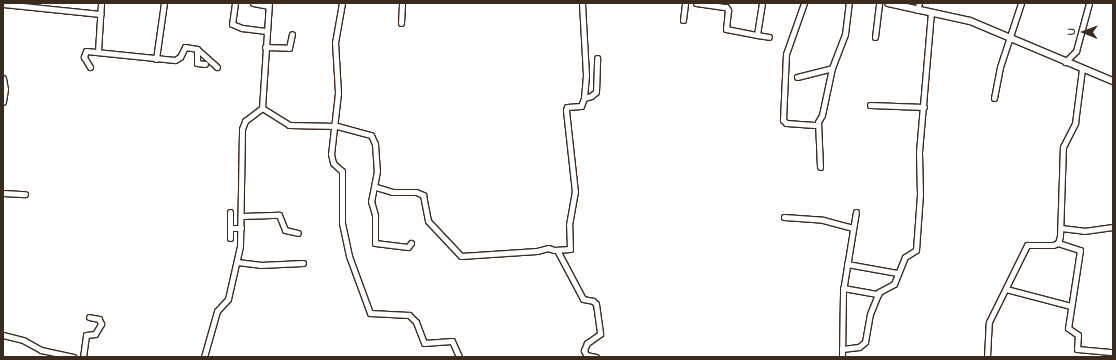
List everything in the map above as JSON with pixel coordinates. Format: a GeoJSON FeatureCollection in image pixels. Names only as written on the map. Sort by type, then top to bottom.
{"type":"FeatureCollection","features":[{"type":"Feature","properties":{"kind":"street"},"geometry":{"type":"LineString","coordinates":[[98,51],[101,3]]}},
{"type":"Feature","properties":{"kind":"street"},"geometry":{"type":"LineString","coordinates":[[156,59],[164,3]]}},
{"type":"Feature","properties":{"kind":"street"},"geometry":{"type":"LineString","coordinates":[[235,3],[232,24],[242,28],[266,30]]}},
{"type":"Feature","properties":{"kind":"street"},"geometry":{"type":"LineString","coordinates":[[204,357],[217,311],[228,299],[237,262],[242,216],[242,130],[245,121],[262,108],[266,30],[269,5],[253,3]]}},
{"type":"Feature","properties":{"kind":"street"},"geometry":{"type":"LineString","coordinates":[[342,3],[335,42],[338,76],[331,154],[333,163],[342,171],[342,223],[349,256],[370,314],[409,315],[416,322],[424,343],[452,341],[460,357]]}},
{"type":"Feature","properties":{"kind":"street"},"geometry":{"type":"LineString","coordinates":[[400,23],[402,3]]}},
{"type":"Feature","properties":{"kind":"street"},"geometry":{"type":"LineString","coordinates":[[376,187],[392,192],[416,192],[423,196],[428,221],[461,256],[537,251],[548,248],[557,250],[570,249],[569,225],[575,204],[567,108],[581,106],[584,98],[586,75],[582,3]]}},
{"type":"Feature","properties":{"kind":"street"},"geometry":{"type":"LineString","coordinates":[[683,20],[685,3]]}},
{"type":"Feature","properties":{"kind":"street"},"geometry":{"type":"LineString","coordinates":[[696,3],[728,8],[726,27],[730,31],[769,37]]}},
{"type":"Feature","properties":{"kind":"street"},"geometry":{"type":"LineString","coordinates":[[756,35],[762,3]]}},
{"type":"Feature","properties":{"kind":"street"},"geometry":{"type":"LineString","coordinates":[[804,3],[786,54],[783,120],[786,123],[818,125]]}},
{"type":"Feature","properties":{"kind":"street"},"geometry":{"type":"LineString","coordinates":[[820,167],[818,125],[832,68],[845,34],[849,3]]}},
{"type":"Feature","properties":{"kind":"street"},"geometry":{"type":"LineString","coordinates":[[875,36],[879,3]]}},
{"type":"Feature","properties":{"kind":"street"},"geometry":{"type":"LineString","coordinates":[[888,3],[931,14],[970,21],[1010,36],[1065,62],[1113,81]]}},
{"type":"Feature","properties":{"kind":"street"},"geometry":{"type":"LineString","coordinates":[[917,10],[919,3]]}},
{"type":"Feature","properties":{"kind":"street"},"geometry":{"type":"LineString","coordinates":[[994,98],[1010,36],[1021,3]]}},
{"type":"Feature","properties":{"kind":"street"},"geometry":{"type":"LineString","coordinates":[[1065,62],[1076,51],[1089,3]]}},
{"type":"Feature","properties":{"kind":"street"},"geometry":{"type":"LineString","coordinates":[[3,4],[100,14]]}},
{"type":"Feature","properties":{"kind":"street"},"geometry":{"type":"LineString","coordinates":[[842,349],[859,346],[865,342],[870,314],[878,294],[894,284],[897,273],[905,256],[916,250],[920,152],[931,14]]}},
{"type":"Feature","properties":{"kind":"street"},"geometry":{"type":"LineString","coordinates":[[265,47],[288,48],[292,34]]}},
{"type":"Feature","properties":{"kind":"street"},"geometry":{"type":"LineString","coordinates":[[90,67],[84,52],[98,51],[156,59],[175,60],[180,57],[185,47],[197,49],[217,67]]}},
{"type":"Feature","properties":{"kind":"street"},"geometry":{"type":"LineString","coordinates":[[197,49],[197,63],[205,64]]}},
{"type":"Feature","properties":{"kind":"street"},"geometry":{"type":"LineString","coordinates":[[584,98],[592,96],[596,92],[597,58]]}},
{"type":"Feature","properties":{"kind":"street"},"geometry":{"type":"LineString","coordinates":[[797,76],[832,68]]}},
{"type":"Feature","properties":{"kind":"street"},"geometry":{"type":"LineString","coordinates":[[1058,243],[1061,228],[1063,147],[1077,118],[1082,69]]}},
{"type":"Feature","properties":{"kind":"street"},"geometry":{"type":"LineString","coordinates":[[3,78],[3,99]]}},
{"type":"Feature","properties":{"kind":"street"},"geometry":{"type":"LineString","coordinates":[[870,105],[924,107]]}},
{"type":"Feature","properties":{"kind":"street"},"geometry":{"type":"LineString","coordinates":[[262,108],[289,125],[334,126],[365,132],[374,139],[378,171],[371,207],[375,215],[375,243],[408,246],[411,243]]}},
{"type":"Feature","properties":{"kind":"street"},"geometry":{"type":"LineString","coordinates":[[3,193],[25,194]]}},
{"type":"Feature","properties":{"kind":"street"},"geometry":{"type":"LineString","coordinates":[[230,212],[230,238]]}},
{"type":"Feature","properties":{"kind":"street"},"geometry":{"type":"LineString","coordinates":[[842,357],[843,288],[852,228],[856,212]]}},
{"type":"Feature","properties":{"kind":"street"},"geometry":{"type":"LineString","coordinates":[[242,216],[279,215],[285,230],[298,233]]}},
{"type":"Feature","properties":{"kind":"street"},"geometry":{"type":"LineString","coordinates":[[784,217],[823,220],[852,228]]}},
{"type":"Feature","properties":{"kind":"street"},"geometry":{"type":"LineString","coordinates":[[1061,228],[1084,231],[1113,227]]}},
{"type":"Feature","properties":{"kind":"street"},"geometry":{"type":"LineString","coordinates":[[230,228],[241,228]]}},
{"type":"Feature","properties":{"kind":"street"},"geometry":{"type":"LineString","coordinates":[[987,357],[990,322],[1027,245],[1058,243],[1080,250],[1068,330],[1078,335],[1077,349],[1104,349],[1113,352]]}},
{"type":"Feature","properties":{"kind":"street"},"geometry":{"type":"LineString","coordinates":[[557,250],[583,299],[593,300],[596,304],[600,334],[587,343],[584,350],[586,355],[596,357]]}},
{"type":"Feature","properties":{"kind":"street"},"geometry":{"type":"LineString","coordinates":[[237,262],[260,265],[303,263]]}},
{"type":"Feature","properties":{"kind":"street"},"geometry":{"type":"LineString","coordinates":[[847,264],[897,273]]}},
{"type":"Feature","properties":{"kind":"street"},"geometry":{"type":"LineString","coordinates":[[843,288],[878,294]]}},
{"type":"Feature","properties":{"kind":"street"},"geometry":{"type":"LineString","coordinates":[[1006,289],[1071,306]]}},
{"type":"Feature","properties":{"kind":"street"},"geometry":{"type":"LineString","coordinates":[[83,357],[86,335],[95,334],[101,324],[99,319],[89,317]]}},
{"type":"Feature","properties":{"kind":"street"},"geometry":{"type":"LineString","coordinates":[[3,335],[23,340],[41,350],[73,357]]}}]}
